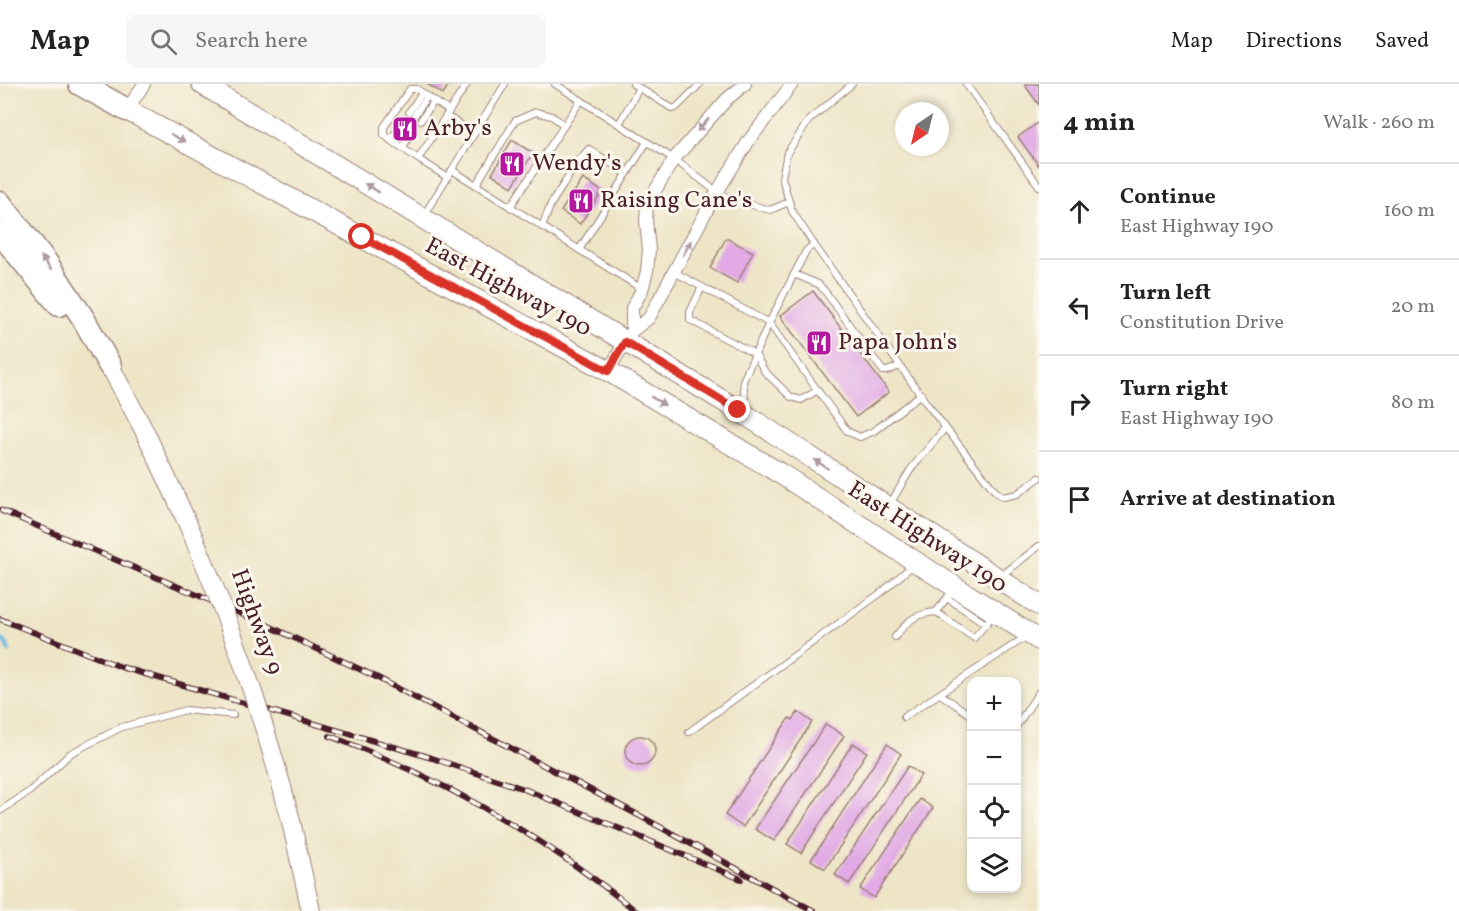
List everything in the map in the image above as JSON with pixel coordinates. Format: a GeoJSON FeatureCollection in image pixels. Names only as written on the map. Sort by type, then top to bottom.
{"type":"FeatureCollection","features":[{"type":"Feature","properties":{"kind":"highway"},"geometry":{"type":"LineString","coordinates":[[80,84],[127,110]]}},
{"type":"Feature","properties":{"kind":"highway","name":"Highway 9"},"geometry":{"type":"LineString","coordinates":[[0,203],[46,262],[84,318],[110,366]]}},
{"type":"Feature","properties":{"kind":"highway","name":"Highway 9"},"geometry":{"type":"LineString","coordinates":[[0,233],[110,366]]}},
{"type":"Feature","properties":{"kind":"main road","name":"East Highway 190"},"geometry":{"type":"LineString","coordinates":[[202,84],[422,218],[628,336],[1039,605]]}},
{"type":"Feature","properties":{"kind":"main road","name":"East Highway 190"},"geometry":{"type":"LineString","coordinates":[[127,110],[608,371],[781,474],[916,562],[951,592],[991,618],[1034,637]]}},
{"type":"Feature","properties":{"kind":"main road","name":"Highway 9"},"geometry":{"type":"LineString","coordinates":[[110,366],[146,434],[200,550],[227,619],[276,764],[291,817],[311,911]]}},
{"type":"Feature","properties":{"kind":"main road"},"geometry":{"type":"LineString","coordinates":[[781,474],[808,478],[868,518],[875,519],[882,515],[888,507]]}},
{"type":"Feature","properties":{"kind":"street"},"geometry":{"type":"LineString","coordinates":[[127,110],[144,84]]}},
{"type":"Feature","properties":{"kind":"street"},"geometry":{"type":"LineString","coordinates":[[628,336],[632,308],[642,290],[647,271],[649,250],[647,204],[674,159],[727,99],[745,84]]}},
{"type":"Feature","properties":{"kind":"street"},"geometry":{"type":"LineString","coordinates":[[608,371],[628,336],[649,318],[717,192],[748,142],[792,84]]}},
{"type":"Feature","properties":{"kind":"lane"},"geometry":{"type":"LineString","coordinates":[[418,159],[467,84]]}},
{"type":"Feature","properties":{"kind":"lane"},"geometry":{"type":"LineString","coordinates":[[422,218],[505,84]]}},
{"type":"Feature","properties":{"kind":"lane"},"geometry":{"type":"LineString","coordinates":[[555,84],[674,159],[717,192],[731,199],[770,210],[789,202]]}},
{"type":"Feature","properties":{"kind":"lane"},"geometry":{"type":"LineString","coordinates":[[618,124],[636,86],[673,109],[700,84]]}},
{"type":"Feature","properties":{"kind":"lane"},"geometry":{"type":"LineString","coordinates":[[852,84],[809,120],[787,153],[782,178],[792,211],[900,366],[995,491],[1004,497],[1017,494],[1039,478]]}},
{"type":"Feature","properties":{"kind":"lane"},"geometry":{"type":"LineString","coordinates":[[966,84],[1039,186]]}},
{"type":"Feature","properties":{"kind":"lane"},"geometry":{"type":"LineString","coordinates":[[447,177],[384,135],[384,127],[410,89],[417,89],[474,133]]}},
{"type":"Feature","properties":{"kind":"lane"},"geometry":{"type":"LineString","coordinates":[[425,95],[415,116],[434,101]]}},
{"type":"Feature","properties":{"kind":"lane"},"geometry":{"type":"LineString","coordinates":[[510,207],[581,100]]}},
{"type":"Feature","properties":{"kind":"lane"},"geometry":{"type":"LineString","coordinates":[[476,185],[515,121],[536,112],[552,116],[564,125]]}},
{"type":"Feature","properties":{"kind":"lane"},"geometry":{"type":"LineString","coordinates":[[393,142],[404,126]]}},
{"type":"Feature","properties":{"kind":"lane"},"geometry":{"type":"LineString","coordinates":[[402,148],[413,131]]}},
{"type":"Feature","properties":{"kind":"lane"},"geometry":{"type":"LineString","coordinates":[[579,250],[647,142]]}},
{"type":"Feature","properties":{"kind":"lane"},"geometry":{"type":"LineString","coordinates":[[542,227],[551,204],[579,160],[590,149],[627,174]]}},
{"type":"Feature","properties":{"kind":"lane"},"geometry":{"type":"LineString","coordinates":[[452,170],[642,290]]}},
{"type":"Feature","properties":{"kind":"lane"},"geometry":{"type":"LineString","coordinates":[[738,410],[745,398],[743,381],[769,323],[806,251],[814,244]]}},
{"type":"Feature","properties":{"kind":"lane"},"geometry":{"type":"LineString","coordinates":[[674,272],[769,323],[847,430],[860,436],[874,431],[921,394]]}},
{"type":"Feature","properties":{"kind":"lane"},"geometry":{"type":"LineString","coordinates":[[794,274],[818,284],[824,290],[883,371],[900,366]]}},
{"type":"Feature","properties":{"kind":"lane"},"geometry":{"type":"LineString","coordinates":[[702,287],[690,312],[690,320],[755,354],[765,372],[791,397],[801,400],[818,390]]}},
{"type":"Feature","properties":{"kind":"lane"},"geometry":{"type":"LineString","coordinates":[[888,507],[911,469],[945,428]]}},
{"type":"Feature","properties":{"kind":"lane"},"geometry":{"type":"LineString","coordinates":[[998,578],[1039,546]]}},
{"type":"Feature","properties":{"kind":"lane"},"geometry":{"type":"LineString","coordinates":[[689,732],[882,592],[916,562]]}},
{"type":"Feature","properties":{"kind":"lane"},"geometry":{"type":"LineString","coordinates":[[936,612],[951,592]]}},
{"type":"Feature","properties":{"kind":"lane"},"geometry":{"type":"LineString","coordinates":[[896,637],[905,624],[924,613],[936,612],[974,638],[991,618]]}},
{"type":"Feature","properties":{"kind":"lane"},"geometry":{"type":"LineString","coordinates":[[904,717],[1034,637]]}},
{"type":"Feature","properties":{"kind":"lane"},"geometry":{"type":"LineString","coordinates":[[1021,721],[1039,692]]}},
{"type":"Feature","properties":{"kind":"lane"},"geometry":{"type":"LineString","coordinates":[[939,694],[967,713]]}},
{"type":"Feature","properties":{"kind":"lane"},"geometry":{"type":"LineString","coordinates":[[0,811],[30,791],[71,753],[122,727],[186,710],[233,715]]}},
{"type":"Feature","properties":{"kind":"building"},"geometry":{"type":"Polygon","coordinates":[[[427,84],[449,84],[443,94],[427,84]]]}},
{"type":"Feature","properties":{"kind":"building"},"geometry":{"type":"Polygon","coordinates":[[[1024,84],[1039,84],[1039,105],[1024,84]]]}},
{"type":"Feature","properties":{"kind":"building"},"geometry":{"type":"Polygon","coordinates":[[[1039,122],[1039,166],[1018,137],[1039,122]]]}},
{"type":"Feature","properties":{"kind":"building","name":"Wendy's"},"geometry":{"type":"Polygon","coordinates":[[[512,140],[533,153],[512,187],[492,174],[512,140]]]}},
{"type":"Feature","properties":{"kind":"building","name":"Raising Cane's"},"geometry":{"type":"Polygon","coordinates":[[[583,179],[602,191],[580,224],[561,211],[583,179]]]}},
{"type":"Feature","properties":{"kind":"building"},"geometry":{"type":"Polygon","coordinates":[[[726,238],[753,252],[737,283],[710,268],[726,238]]]}},
{"type":"Feature","properties":{"kind":"building"},"geometry":{"type":"Polygon","coordinates":[[[813,291],[889,392],[856,417],[780,316],[813,291]]]}},
{"type":"Feature","properties":{"kind":"building"},"geometry":{"type":"Polygon","coordinates":[[[798,712],[812,722],[743,827],[725,815],[789,718],[793,720],[798,712]]]}},
{"type":"Feature","properties":{"kind":"building"},"geometry":{"type":"Polygon","coordinates":[[[826,724],[844,736],[774,841],[755,829],[826,724]]]}},
{"type":"Feature","properties":{"kind":"building"},"geometry":{"type":"Polygon","coordinates":[[[640,736],[646,737],[654,745],[654,757],[646,765],[640,766],[634,765],[626,757],[625,751],[626,745],[634,737],[640,736]]]}},
{"type":"Feature","properties":{"kind":"building"},"geometry":{"type":"Polygon","coordinates":[[[853,743],[867,752],[801,853],[787,844],[853,743]]]}},
{"type":"Feature","properties":{"kind":"building"},"geometry":{"type":"Polygon","coordinates":[[[887,744],[901,754],[825,869],[811,860],[887,744]]]}},
{"type":"Feature","properties":{"kind":"building"},"geometry":{"type":"Polygon","coordinates":[[[908,766],[921,775],[849,884],[835,875],[908,766]]]}},
{"type":"Feature","properties":{"kind":"building"},"geometry":{"type":"Polygon","coordinates":[[[920,799],[933,808],[874,898],[860,889],[920,799]]]}},
{"type":"Feature","properties":{"kind":"waterway"},"geometry":{"type":"LineString","coordinates":[[0,639],[6,643],[9,651]]}},
{"type":"Feature","properties":{"kind":"railway"},"geometry":{"type":"LineString","coordinates":[[0,510],[267,625],[376,677],[640,816],[814,911]]}},
{"type":"Feature","properties":{"kind":"railway"},"geometry":{"type":"LineString","coordinates":[[0,619],[121,667],[432,758],[524,789],[741,879]]}},
{"type":"Feature","properties":{"kind":"railway"},"geometry":{"type":"LineString","coordinates":[[330,736],[412,771],[490,812],[565,858],[636,911]]}},
{"type":"Feature","properties":{"kind":"place","name":"Arby's"},"geometry":{"type":"Point","coordinates":[405,129]}},
{"type":"Feature","properties":{"kind":"place","name":"Wendy's"},"geometry":{"type":"Point","coordinates":[512,164]}},
{"type":"Feature","properties":{"kind":"place","name":"Raising Cane's"},"geometry":{"type":"Point","coordinates":[581,201]}},
{"type":"Feature","properties":{"kind":"place","name":"Papa John's"},"geometry":{"type":"Point","coordinates":[819,343]}},
{"type":"Feature","properties":{"kind":"route"},"geometry":{"type":"LineString","coordinates":[[362,237],[608,371],[625,342],[738,410]]}}]}
